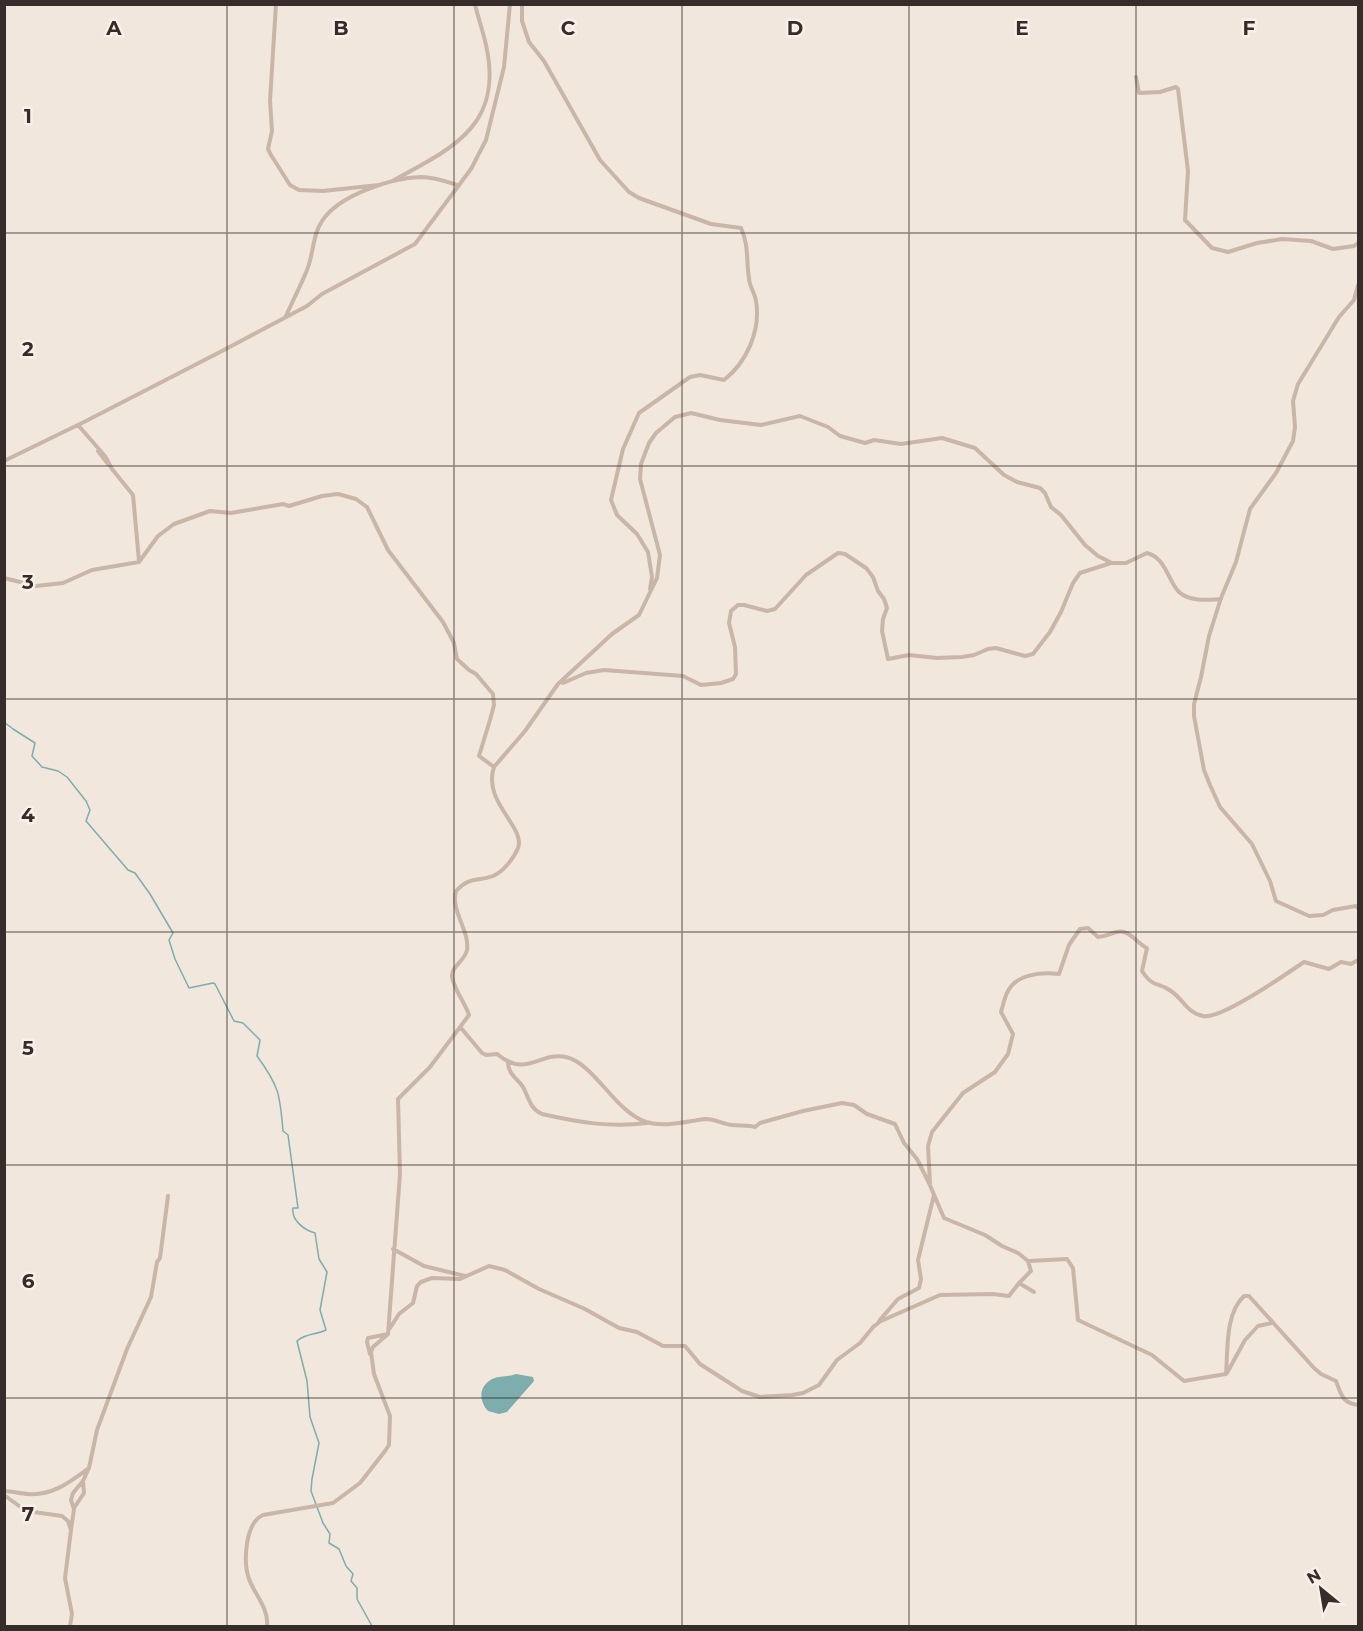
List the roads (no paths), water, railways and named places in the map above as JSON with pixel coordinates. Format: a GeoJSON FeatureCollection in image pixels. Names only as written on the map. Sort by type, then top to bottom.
{"type":"FeatureCollection","features":[{"type":"Feature","properties":{"kind":"street"},"geometry":{"type":"LineString","coordinates":[[276,4],[270,101],[272,131],[268,149],[290,185],[299,190],[323,191],[379,185],[423,177],[441,179],[457,185]]}},
{"type":"Feature","properties":{"kind":"street"},"geometry":{"type":"LineString","coordinates":[[390,182],[440,156],[462,140],[482,112],[490,84],[487,47],[475,4]]}},
{"type":"Feature","properties":{"kind":"street"},"geometry":{"type":"LineString","coordinates":[[4,461],[307,306],[322,294],[415,244],[427,231],[479,156],[490,125],[504,67],[510,4]]}},
{"type":"Feature","properties":{"kind":"street"},"geometry":{"type":"LineString","coordinates":[[522,4],[522,21],[529,42],[544,61],[600,160],[622,184],[634,196],[704,222],[717,226],[741,228],[746,238],[749,279],[756,301],[756,324],[746,356],[740,366],[724,380],[700,375],[690,377],[639,412],[623,449],[611,500],[617,515],[637,534],[648,552],[652,577],[650,592]]}},
{"type":"Feature","properties":{"kind":"street"},"geometry":{"type":"LineString","coordinates":[[1136,77],[1139,93],[1160,92],[1176,87],[1178,90],[1188,171],[1185,220],[1212,248],[1227,252],[1257,243],[1282,239],[1311,241],[1334,249],[1359,243]]}},
{"type":"Feature","properties":{"kind":"street"},"geometry":{"type":"LineString","coordinates":[[286,317],[307,270],[314,236],[328,213],[349,199],[379,185]]}},
{"type":"Feature","properties":{"kind":"street"},"geometry":{"type":"LineString","coordinates":[[1359,285],[1354,300],[1339,316],[1298,384],[1293,401],[1295,427],[1293,441],[1276,472],[1250,509],[1236,562],[1209,636],[1194,704],[1204,770],[1210,785],[1220,807],[1252,844],[1270,881],[1276,901],[1309,916],[1323,915],[1344,907],[1359,908]]}},
{"type":"Feature","properties":{"kind":"street"},"geometry":{"type":"LineString","coordinates":[[388,1333],[400,1174],[398,1099],[423,1075],[470,1014],[458,994],[452,973],[463,960],[467,947],[455,893],[462,885],[475,878],[494,876],[498,873],[512,858],[519,843],[517,834],[496,798],[491,775],[494,767],[525,731],[558,684],[612,634],[639,615],[657,578],[660,555],[640,479],[641,464],[656,433],[675,417],[691,413],[720,420],[761,425],[800,416],[828,427],[840,436],[865,443],[874,440],[901,444],[942,438],[975,448],[1004,475],[1017,482],[1040,488],[1051,507],[1061,515],[1085,546],[1112,563]]}},
{"type":"Feature","properties":{"kind":"street"},"geometry":{"type":"LineString","coordinates":[[78,425],[105,456],[134,497],[139,562]]}},
{"type":"Feature","properties":{"kind":"street"},"geometry":{"type":"LineString","coordinates":[[4,578],[36,586],[63,583],[92,570],[139,562],[149,546],[166,529],[210,511],[231,513],[283,504],[289,506],[322,496],[338,494],[362,503],[368,509],[388,550],[443,622],[453,643],[457,659],[477,675],[492,692],[494,705],[479,756],[494,767]]}},
{"type":"Feature","properties":{"kind":"street"},"geometry":{"type":"LineString","coordinates":[[558,684],[586,673],[604,670],[683,676],[701,685],[733,679],[736,674],[735,647],[729,622],[731,611],[738,605],[744,604],[767,611],[775,609],[806,575],[838,553],[845,554],[866,568],[885,599],[887,608],[882,631],[888,659],[909,655],[937,658],[962,657],[996,648],[1025,656],[1033,654],[1050,632],[1080,573],[1112,563],[1126,563],[1147,553],[1151,554],[1170,574],[1178,591],[1186,596],[1201,600],[1221,599]]}},
{"type":"Feature","properties":{"kind":"street"},"geometry":{"type":"LineString","coordinates":[[930,1185],[928,1146],[932,1132],[955,1101],[995,1072],[1008,1054],[1014,1034],[1001,1012],[1006,993],[1010,987],[1029,976],[1040,973],[1059,974],[1069,945],[1080,929],[1088,928],[1098,937],[1109,936],[1115,932],[1133,936],[1140,945],[1147,948],[1142,971],[1149,982],[1172,991],[1186,1007],[1203,1016],[1213,1017],[1232,1008],[1304,962],[1329,969],[1341,962],[1351,964],[1359,960]]}},
{"type":"Feature","properties":{"kind":"street"},"geometry":{"type":"LineString","coordinates":[[461,1028],[482,1053],[497,1054],[508,1063],[535,1063],[558,1056],[575,1060],[626,1110],[647,1123]]}},
{"type":"Feature","properties":{"kind":"street"},"geometry":{"type":"LineString","coordinates":[[508,1063],[509,1069],[537,1112],[583,1123],[629,1125],[709,1119],[731,1125],[755,1127],[760,1123],[834,1104],[850,1104],[859,1107],[867,1114],[895,1124],[947,1220],[985,1235],[1029,1262],[1067,1259],[1073,1268],[1078,1320],[1152,1355],[1184,1381],[1226,1374]]}},
{"type":"Feature","properties":{"kind":"street"},"geometry":{"type":"LineString","coordinates":[[371,1357],[372,1348],[388,1333],[399,1314],[413,1303],[417,1286],[421,1282],[432,1278],[456,1279],[489,1266],[505,1270],[619,1328],[637,1332],[663,1346],[686,1346],[694,1358],[712,1373],[742,1391],[760,1397],[803,1393],[819,1385],[837,1360],[860,1343],[898,1299],[919,1288],[921,1280],[918,1260],[934,1194]]}},
{"type":"Feature","properties":{"kind":"street"},"geometry":{"type":"LineString","coordinates":[[74,1509],[71,1500],[73,1493],[83,1481],[89,1468],[97,1430],[127,1349],[151,1297],[157,1262],[160,1258],[168,1196]]}},
{"type":"Feature","properties":{"kind":"street"},"geometry":{"type":"LineString","coordinates":[[393,1249],[424,1266],[465,1276]]}},
{"type":"Feature","properties":{"kind":"street"},"geometry":{"type":"LineString","coordinates":[[873,1327],[881,1321],[940,1294],[1009,1296],[1030,1274],[1029,1262]]}},
{"type":"Feature","properties":{"kind":"street"},"geometry":{"type":"LineString","coordinates":[[1019,1283],[1034,1292]]}},
{"type":"Feature","properties":{"kind":"street"},"geometry":{"type":"LineString","coordinates":[[1226,1374],[1229,1332],[1234,1308],[1244,1296],[1249,1296],[1321,1374],[1336,1381],[1342,1398],[1350,1404],[1359,1405]]}},
{"type":"Feature","properties":{"kind":"street"},"geometry":{"type":"LineString","coordinates":[[1226,1374],[1245,1340],[1258,1326],[1273,1323]]}},
{"type":"Feature","properties":{"kind":"street"},"geometry":{"type":"LineString","coordinates":[[267,1626],[267,1614],[248,1573],[248,1536],[251,1527],[258,1517],[263,1515],[333,1503],[354,1489],[389,1445],[389,1411],[374,1374],[367,1346],[368,1338],[388,1333]]}},
{"type":"Feature","properties":{"kind":"street"},"geometry":{"type":"LineString","coordinates":[[4,1493],[47,1493],[70,1482],[89,1468]]}},
{"type":"Feature","properties":{"kind":"street"},"geometry":{"type":"LineString","coordinates":[[70,1626],[72,1614],[65,1578],[74,1509],[84,1493],[83,1481]]}},
{"type":"Feature","properties":{"kind":"street"},"geometry":{"type":"LineString","coordinates":[[4,1493],[26,1511],[64,1517],[71,1530]]}},
{"type":"Feature","properties":{"kind":"water"},"geometry":{"type":"Polygon","coordinates":[[[516,1374],[533,1377],[534,1381],[507,1412],[499,1414],[488,1411],[481,1394],[487,1382],[498,1377],[516,1374]]]}},
{"type":"Feature","properties":{"kind":"waterway"},"geometry":{"type":"LineString","coordinates":[[4,722],[35,743],[32,756],[42,767],[58,771],[67,777],[86,801],[90,810],[86,821],[128,870],[135,873],[173,933],[169,940],[189,988],[215,984],[234,1021],[243,1023],[260,1040],[257,1056],[274,1083],[281,1108],[283,1131],[288,1135],[298,1208],[293,1208],[294,1217],[303,1227],[315,1233],[319,1259],[327,1272],[320,1310],[326,1330],[297,1341],[307,1381],[310,1417],[319,1443],[311,1491],[323,1523],[330,1534],[329,1543],[339,1549],[346,1566],[353,1574],[351,1581],[357,1588],[357,1599],[372,1626]]}}]}
